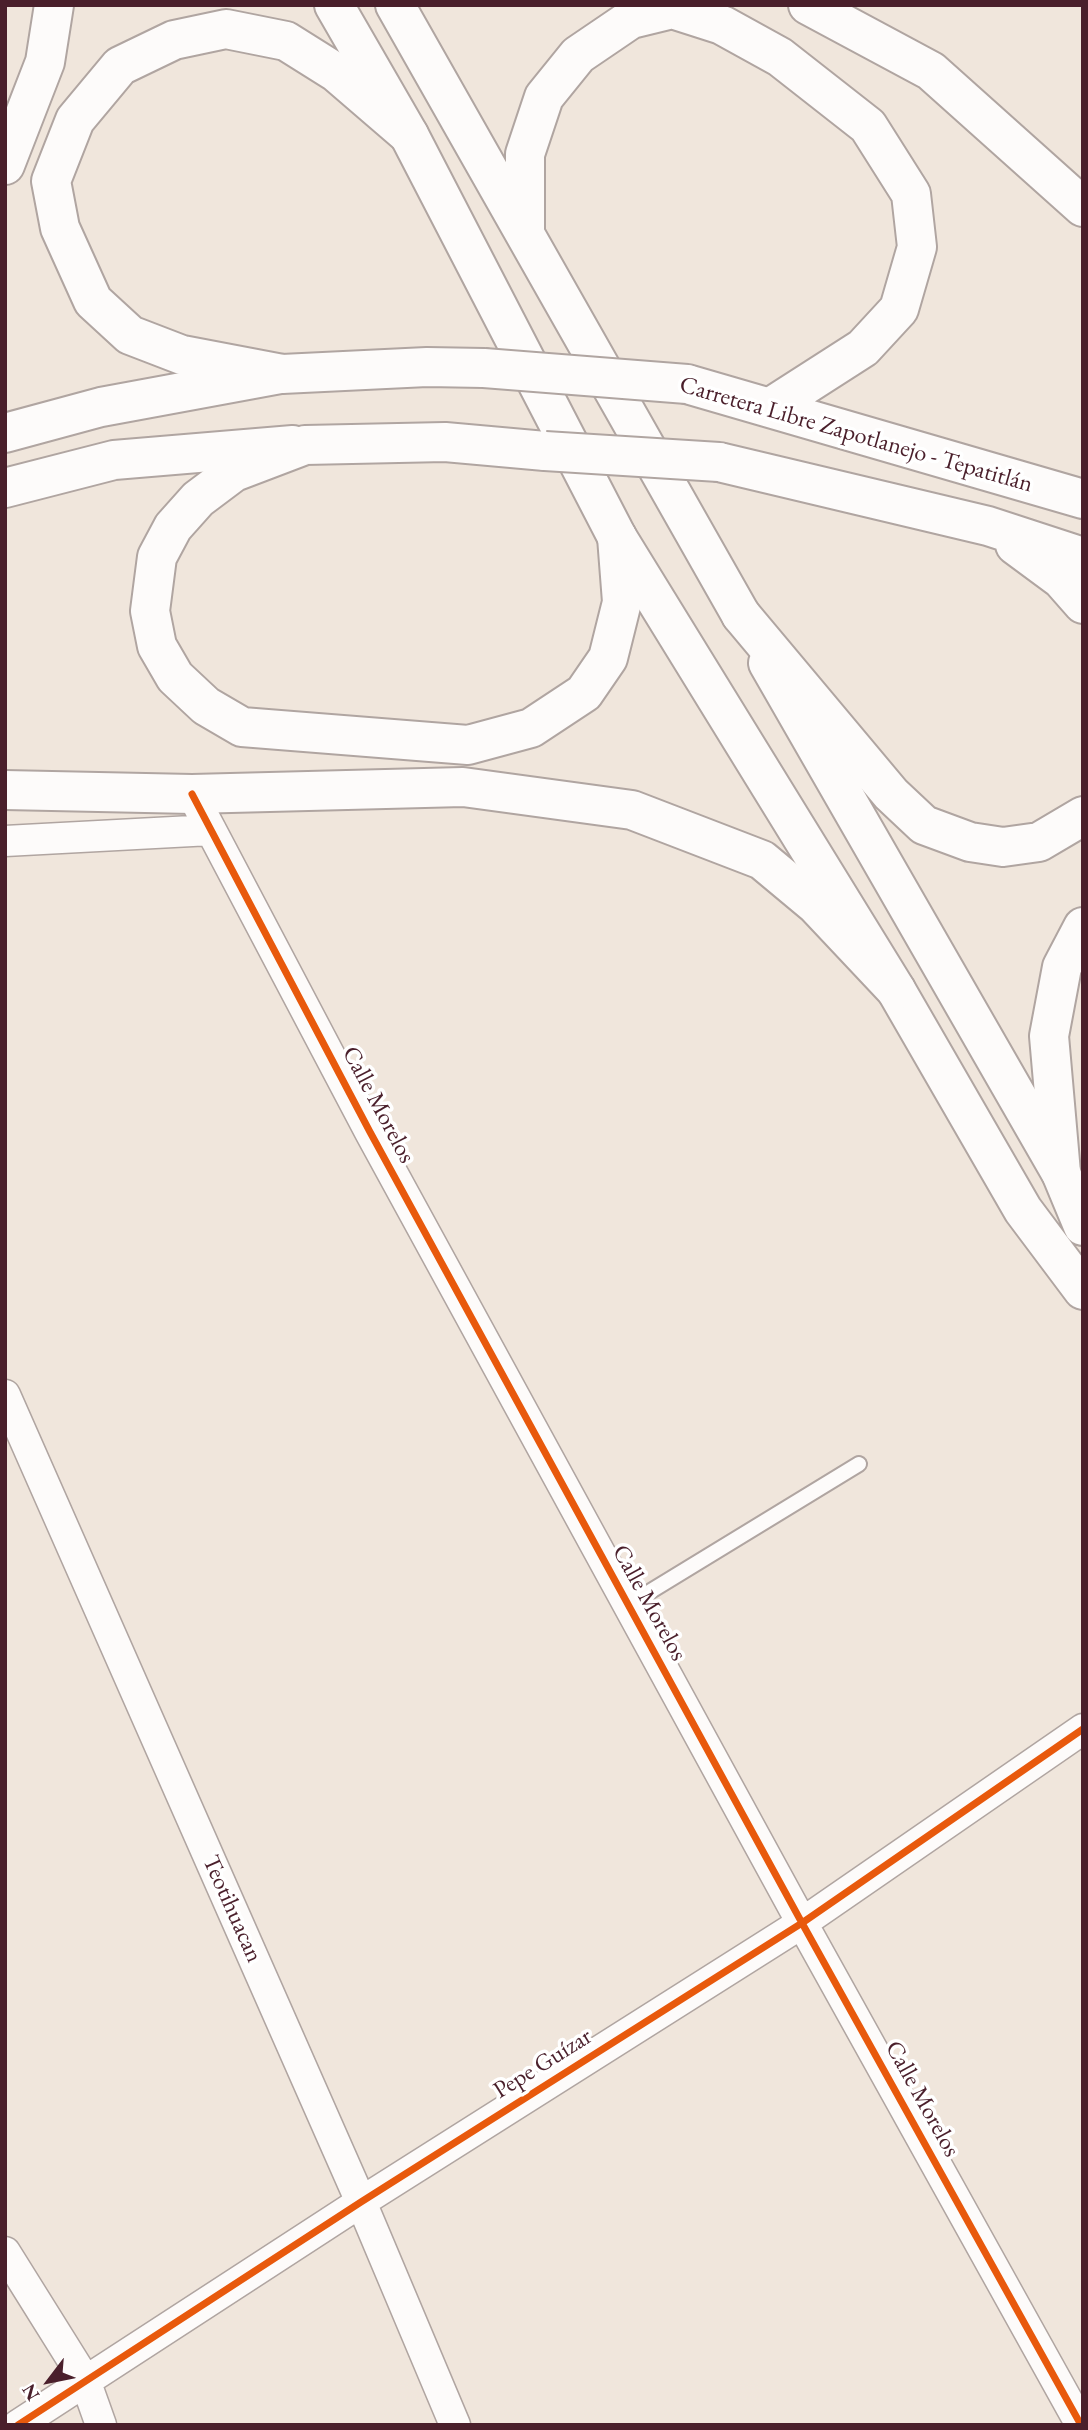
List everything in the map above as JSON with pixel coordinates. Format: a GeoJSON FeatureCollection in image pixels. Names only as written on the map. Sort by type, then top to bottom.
{"type":"FeatureCollection","features":[{"type":"Feature","properties":{"kind":"main road"},"geometry":{"type":"LineString","coordinates":[[5,165],[45,62],[54,5]]}},
{"type":"Feature","properties":{"kind":"main road"},"geometry":{"type":"LineString","coordinates":[[334,5],[409,135],[617,537],[896,989],[1023,1210],[1083,1290]]}},
{"type":"Feature","properties":{"kind":"main road"},"geometry":{"type":"LineString","coordinates":[[395,5],[1061,1173],[1083,1226]]}},
{"type":"Feature","properties":{"kind":"main road"},"geometry":{"type":"LineString","coordinates":[[808,5],[931,71],[1083,207]]}},
{"type":"Feature","properties":{"kind":"main road"},"geometry":{"type":"LineString","coordinates":[[525,233],[525,154],[544,97],[578,55],[631,19],[672,9],[722,25],[780,57],[868,126],[911,194],[917,247],[899,309],[863,348],[771,407]]}},
{"type":"Feature","properties":{"kind":"main road"},"geometry":{"type":"LineString","coordinates":[[282,374],[182,355],[130,335],[93,301],[60,228],[51,181],[75,120],[120,66],[174,40],[226,29],[286,41],[337,73],[409,135]]}},
{"type":"Feature","properties":{"kind":"main road","name":"Carretera Libre Zapotlanejo - Tepatitlán"},"geometry":{"type":"LineString","coordinates":[[5,433],[101,407],[282,374],[427,367],[484,368],[687,384],[1083,499]]}},
{"type":"Feature","properties":{"kind":"main road"},"geometry":{"type":"LineString","coordinates":[[5,488],[114,460],[305,445],[444,442],[719,462],[988,526],[1083,556]]}},
{"type":"Feature","properties":{"kind":"main road"},"geometry":{"type":"LineString","coordinates":[[305,445],[234,472],[198,499],[173,527],[157,557],[150,611],[157,646],[175,677],[206,706],[243,727],[468,745],[531,727],[584,694],[608,658],[622,603],[617,537]]}},
{"type":"Feature","properties":{"kind":"main road"},"geometry":{"type":"LineString","coordinates":[[988,526],[1061,579],[1083,604]]}},
{"type":"Feature","properties":{"kind":"main road"},"geometry":{"type":"LineString","coordinates":[[741,615],[875,776],[924,825],[970,842],[1003,847],[1039,842],[1083,816]]}},
{"type":"Feature","properties":{"kind":"main road"},"geometry":{"type":"LineString","coordinates":[[5,790],[192,794],[463,787],[632,810],[762,860],[816,905],[896,989]]}},
{"type":"Feature","properties":{"kind":"main road"},"geometry":{"type":"LineString","coordinates":[[1061,1173],[1049,1035],[1062,967],[1083,927]]}},
{"type":"Feature","properties":{"kind":"street","name":"Calle Morelos"},"geometry":{"type":"LineString","coordinates":[[192,794],[370,1132],[802,1923],[1081,2425]]}},
{"type":"Feature","properties":{"kind":"street"},"geometry":{"type":"LineString","coordinates":[[5,841],[211,830]]}},
{"type":"Feature","properties":{"kind":"street","name":"Teotihuacan"},"geometry":{"type":"LineString","coordinates":[[5,1395],[361,2203],[455,2425]]}},
{"type":"Feature","properties":{"kind":"street","name":"Pepe Guízar"},"geometry":{"type":"LineString","coordinates":[[18,2425],[802,1923],[1083,1729]]}},
{"type":"Feature","properties":{"kind":"street"},"geometry":{"type":"LineString","coordinates":[[5,2252],[85,2380],[101,2425]]}},
{"type":"Feature","properties":{"kind":"lane"},"geometry":{"type":"LineString","coordinates":[[628,1605],[859,1464]]}},
{"type":"Feature","properties":{"kind":"cycle path"},"geometry":{"type":"LineString","coordinates":[[192,794],[370,1132],[802,1923],[1081,2425]]}},
{"type":"Feature","properties":{"kind":"cycle path"},"geometry":{"type":"LineString","coordinates":[[18,2425],[361,2202],[802,1923],[1083,1729]]}}]}
